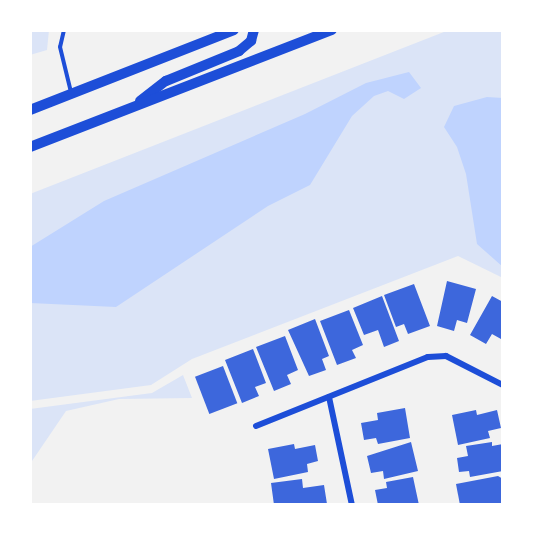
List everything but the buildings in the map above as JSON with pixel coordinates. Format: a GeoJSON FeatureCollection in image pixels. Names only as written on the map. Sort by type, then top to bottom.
{"type":"FeatureCollection","features":[{"type":"Feature","properties":{"kind":"main road"},"geometry":{"type":"LineString","coordinates":[[30,110],[234,30]]}},
{"type":"Feature","properties":{"kind":"main road"},"geometry":{"type":"LineString","coordinates":[[130,108],[166,81],[239,51],[251,41],[254,30]]}},
{"type":"Feature","properties":{"kind":"main road"},"geometry":{"type":"LineString","coordinates":[[30,147],[332,30]]}},
{"type":"Feature","properties":{"kind":"street"},"geometry":{"type":"LineString","coordinates":[[256,426],[428,357],[446,356],[503,385]]}},
{"type":"Feature","properties":{"kind":"street"},"geometry":{"type":"LineString","coordinates":[[329,398],[352,505]]}},
{"type":"Feature","properties":{"kind":"lane"},"geometry":{"type":"LineString","coordinates":[[64,30],[60,47],[71,93]]}},
{"type":"Feature","properties":{"kind":"shaded area"},"geometry":{"type":"Polygon","coordinates":[[[30,30],[49,30],[47,50],[30,55],[30,30]]]}},
{"type":"Feature","properties":{"kind":"shaded area"},"geometry":{"type":"Polygon","coordinates":[[[449,30],[503,30],[503,278],[458,256],[192,359],[151,385],[30,401],[30,194],[449,30]]]}},
{"type":"Feature","properties":{"kind":"shaded area"},"geometry":{"type":"Polygon","coordinates":[[[183,375],[192,398],[119,399],[66,411],[30,464],[30,409],[152,393],[183,375]]]}},
{"type":"Feature","properties":{"kind":"water"},"geometry":{"type":"Polygon","coordinates":[[[409,72],[421,88],[404,99],[388,91],[374,96],[352,116],[310,185],[268,206],[116,307],[30,303],[30,247],[104,201],[305,114],[366,83],[409,72]]]}},
{"type":"Feature","properties":{"kind":"water"},"geometry":{"type":"Polygon","coordinates":[[[487,97],[503,98],[503,267],[477,244],[466,174],[457,147],[444,127],[454,106],[487,97]]]}}]}
